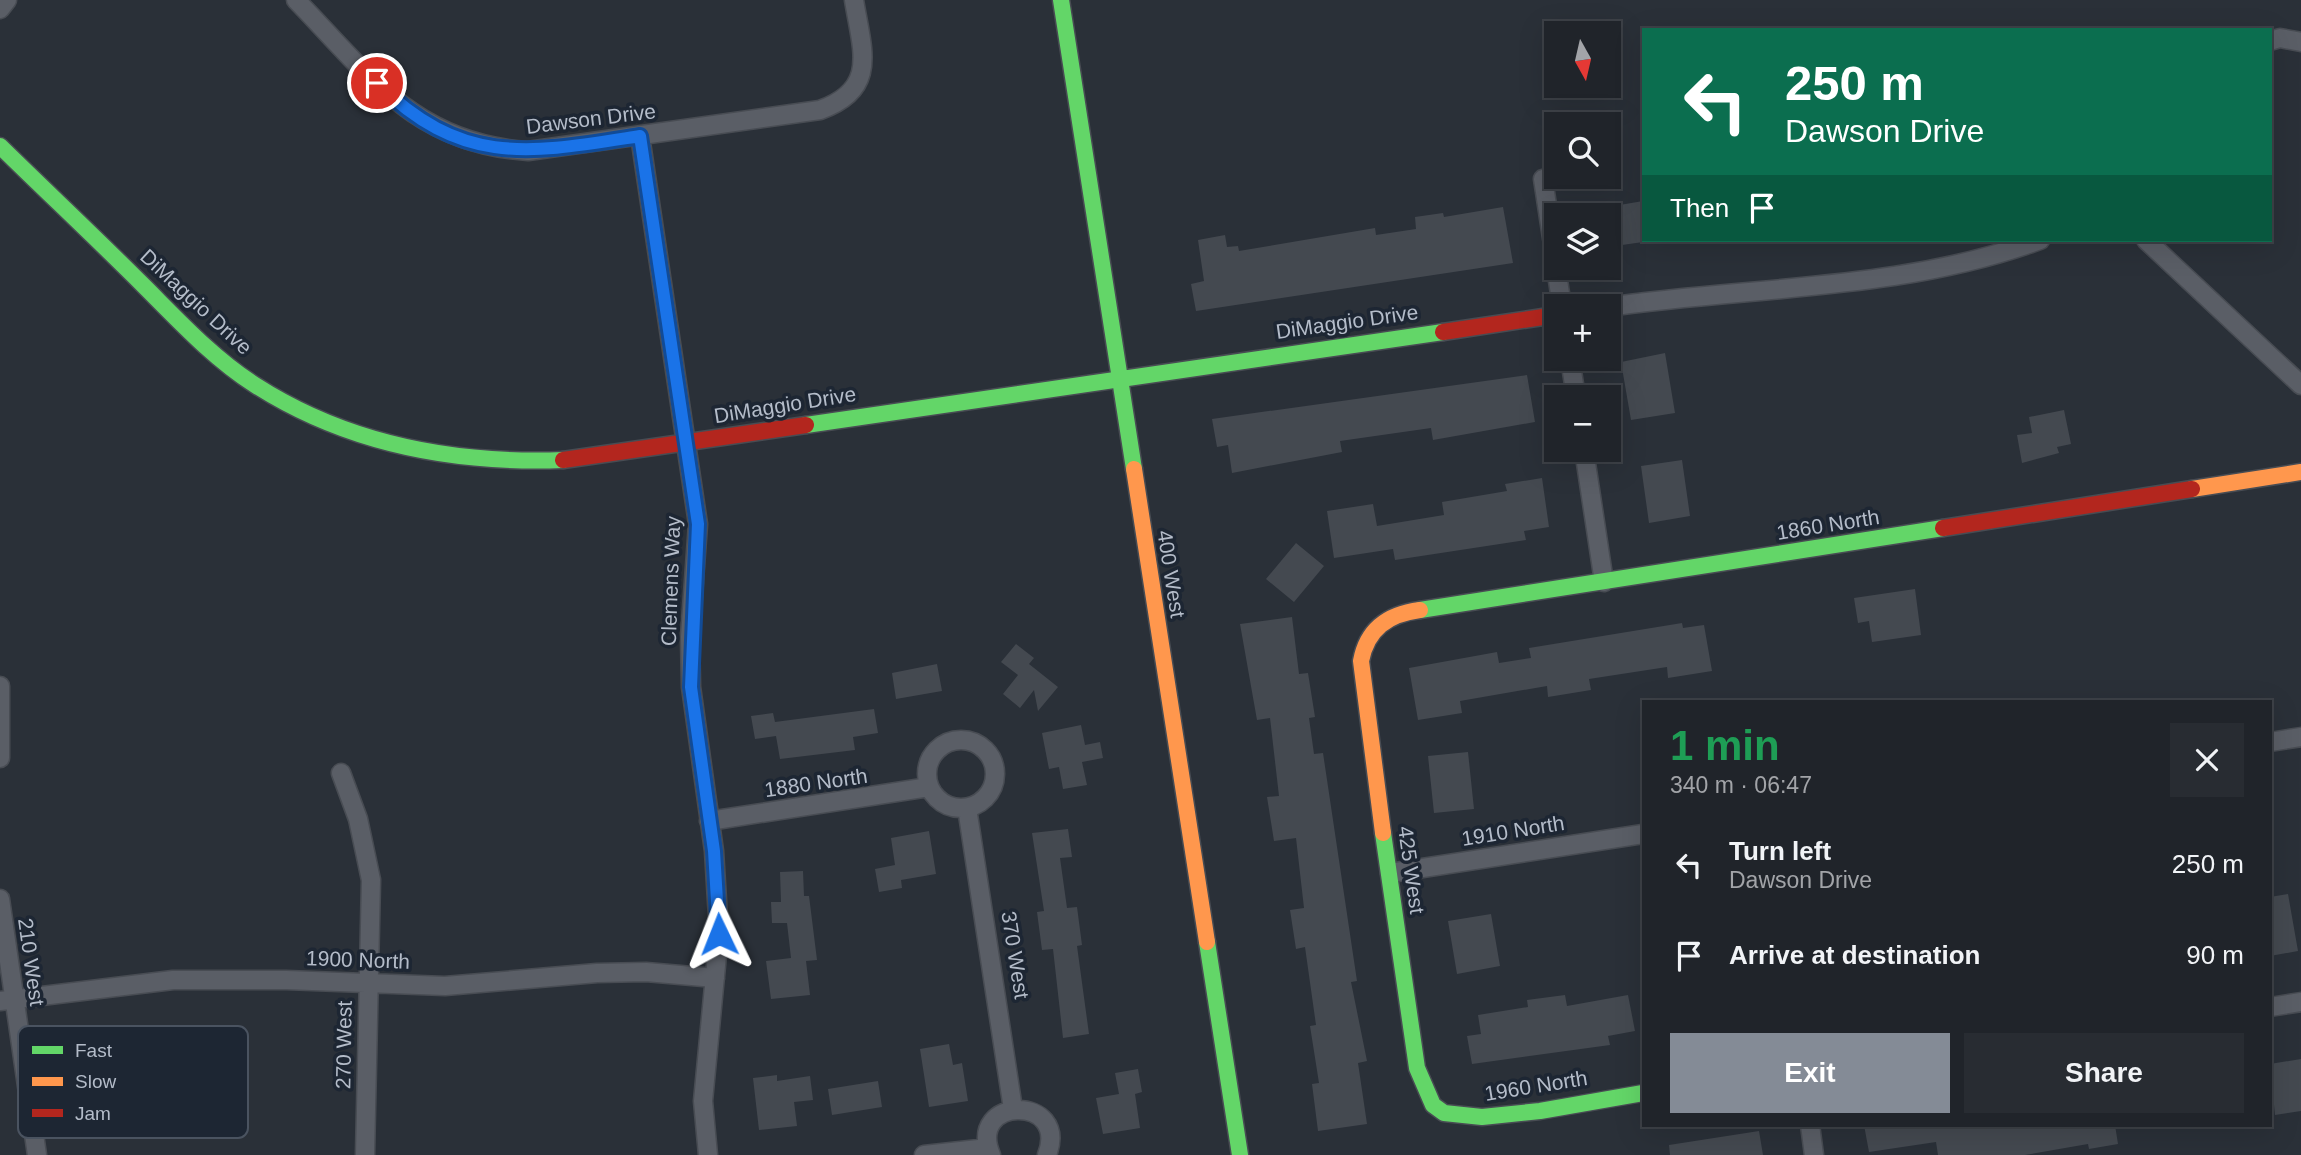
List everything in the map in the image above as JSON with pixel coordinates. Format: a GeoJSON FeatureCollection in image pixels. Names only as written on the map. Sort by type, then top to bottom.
{"type":"FeatureCollection","features":[{"type":"Feature","properties":{"kind":"street"},"geometry":{"type":"LineString","coordinates":[[0,9],[7,0]]}},
{"type":"Feature","properties":{"kind":"street","name":"Dawson Drive"},"geometry":{"type":"LineString","coordinates":[[296,0],[395,101],[437,129],[482,146],[528,151],[820,110],[841,102],[854,90],[862,71],[854,0]]}},
{"type":"Feature","properties":{"kind":"street","name":"400 West"},"geometry":{"type":"LineString","coordinates":[[1061,0],[1240,1155]]}},
{"type":"Feature","properties":{"kind":"street"},"geometry":{"type":"LineString","coordinates":[[2275,39],[2301,42]]}},
{"type":"Feature","properties":{"kind":"street","name":"Clemens Way"},"geometry":{"type":"LineString","coordinates":[[640,136],[698,524],[691,687],[709,821],[719,934],[703,1101],[708,1155]]}},
{"type":"Feature","properties":{"kind":"street","name":"DiMaggio Drive"},"geometry":{"type":"LineString","coordinates":[[0,146],[205,347],[255,385],[310,415],[408,450],[475,460],[572,460],[1544,317]]}},
{"type":"Feature","properties":{"kind":"street"},"geometry":{"type":"LineString","coordinates":[[1543,179],[1547,203]]}},
{"type":"Feature","properties":{"kind":"street"},"geometry":{"type":"LineString","coordinates":[[1621,305],[1886,279],[1987,259],[2034,242]]}},
{"type":"Feature","properties":{"kind":"street"},"geometry":{"type":"LineString","coordinates":[[2148,242],[2301,385]]}},
{"type":"Feature","properties":{"kind":"street"},"geometry":{"type":"LineString","coordinates":[[1586,462],[1604,582]]}},
{"type":"Feature","properties":{"kind":"street","name":"1860 North"},"geometry":{"type":"LineString","coordinates":[[1368,634],[1385,618],[1410,611],[2301,472]]}},
{"type":"Feature","properties":{"kind":"street","name":"425 West"},"geometry":{"type":"LineString","coordinates":[[1368,634],[1363,645],[1360,674],[1417,1068],[1423,1089],[1437,1108]]}},
{"type":"Feature","properties":{"kind":"street"},"geometry":{"type":"LineString","coordinates":[[0,686],[0,758]]}},
{"type":"Feature","properties":{"kind":"street"},"geometry":{"type":"LineString","coordinates":[[2272,742],[2301,737]]}},
{"type":"Feature","properties":{"kind":"street"},"geometry":{"type":"LineString","coordinates":[[960,739],[978,743],[995,765],[994,783],[984,799],[967,808],[949,806],[934,795],[929,787],[927,768],[942,745],[960,739]]}},
{"type":"Feature","properties":{"kind":"street","name":"270 West"},"geometry":{"type":"LineString","coordinates":[[341,773],[358,819],[370,868],[365,1155]]}},
{"type":"Feature","properties":{"kind":"street","name":"1880 North"},"geometry":{"type":"LineString","coordinates":[[709,821],[929,787]]}},
{"type":"Feature","properties":{"kind":"street","name":"370 West"},"geometry":{"type":"LineString","coordinates":[[967,808],[1013,1109]]}},
{"type":"Feature","properties":{"kind":"street","name":"1910 North"},"geometry":{"type":"LineString","coordinates":[[1390,873],[1642,834]]}},
{"type":"Feature","properties":{"kind":"street","name":"210 West"},"geometry":{"type":"LineString","coordinates":[[0,899],[6,1000],[18,1060]]}},
{"type":"Feature","properties":{"kind":"street","name":"1900 North"},"geometry":{"type":"LineString","coordinates":[[6,1000],[173,980],[286,979],[458,985],[597,973],[646,972],[715,978]]}},
{"type":"Feature","properties":{"kind":"street"},"geometry":{"type":"LineString","coordinates":[[2272,1007],[2301,1002]]}},
{"type":"Feature","properties":{"kind":"street","name":"1960 North"},"geometry":{"type":"LineString","coordinates":[[1437,1108],[1450,1115],[1471,1118],[1642,1093]]}},
{"type":"Feature","properties":{"kind":"street"},"geometry":{"type":"LineString","coordinates":[[923,1155],[989,1152],[987,1140],[992,1123],[1013,1109],[1030,1111],[1044,1121],[1050,1137],[1047,1155]]}},
{"type":"Feature","properties":{"kind":"street"},"geometry":{"type":"LineString","coordinates":[[1810,1127],[1814,1155]]}},
{"type":"Feature","properties":{"kind":"building"},"geometry":{"type":"Polygon","coordinates":[[[1642,201],[1643,242],[1621,245],[1621,205],[1642,201]]]}},
{"type":"Feature","properties":{"kind":"building"},"geometry":{"type":"Polygon","coordinates":[[[1503,207],[1513,263],[1196,311],[1191,284],[1204,281],[1198,240],[1225,235],[1227,247],[1238,246],[1239,251],[1375,228],[1376,235],[1416,229],[1415,217],[1443,213],[1444,217],[1503,207]]]}},
{"type":"Feature","properties":{"kind":"building"},"geometry":{"type":"Polygon","coordinates":[[[1665,353],[1675,413],[1631,420],[1621,362],[1665,353]]]}},
{"type":"Feature","properties":{"kind":"building"},"geometry":{"type":"Polygon","coordinates":[[[1527,375],[1535,422],[1433,440],[1431,428],[1340,441],[1342,452],[1232,473],[1228,445],[1217,447],[1212,419],[1527,375]]]}},
{"type":"Feature","properties":{"kind":"building"},"geometry":{"type":"Polygon","coordinates":[[[2064,410],[2071,444],[2057,447],[2059,453],[2022,463],[2017,435],[2032,433],[2029,417],[2064,410]]]}},
{"type":"Feature","properties":{"kind":"building"},"geometry":{"type":"Polygon","coordinates":[[[1682,460],[1690,516],[1649,523],[1641,466],[1682,460]]]}},
{"type":"Feature","properties":{"kind":"building"},"geometry":{"type":"Polygon","coordinates":[[[1542,478],[1549,527],[1524,531],[1526,540],[1395,560],[1393,549],[1334,558],[1327,511],[1373,504],[1377,526],[1444,515],[1442,502],[1507,491],[1505,484],[1542,478]]]}},
{"type":"Feature","properties":{"kind":"building"},"geometry":{"type":"Polygon","coordinates":[[[1296,543],[1324,566],[1294,602],[1266,579],[1296,543]]]}},
{"type":"Feature","properties":{"kind":"building"},"geometry":{"type":"Polygon","coordinates":[[[1915,589],[1921,635],[1872,642],[1869,621],[1858,623],[1854,598],[1915,589]]]}},
{"type":"Feature","properties":{"kind":"building"},"geometry":{"type":"Polygon","coordinates":[[[1292,617],[1299,674],[1308,673],[1315,717],[1309,718],[1314,754],[1323,753],[1357,981],[1351,982],[1367,1061],[1358,1063],[1367,1124],[1318,1131],[1312,1084],[1319,1083],[1310,1026],[1316,1025],[1305,947],[1296,949],[1290,910],[1304,908],[1296,838],[1274,841],[1267,797],[1279,796],[1270,718],[1257,720],[1240,624],[1292,617]]]}},
{"type":"Feature","properties":{"kind":"building"},"geometry":{"type":"Polygon","coordinates":[[[1682,623],[1683,628],[1704,625],[1712,671],[1668,678],[1667,667],[1589,679],[1591,690],[1548,697],[1547,686],[1460,701],[1462,713],[1418,720],[1409,668],[1497,652],[1499,663],[1531,658],[1529,648],[1682,623]]]}},
{"type":"Feature","properties":{"kind":"building"},"geometry":{"type":"Polygon","coordinates":[[[1016,644],[1034,658],[1029,664],[1058,687],[1038,711],[1034,690],[1020,708],[1003,694],[1018,675],[1001,662],[1016,644]]]}},
{"type":"Feature","properties":{"kind":"building"},"geometry":{"type":"Polygon","coordinates":[[[937,664],[942,691],[896,699],[892,673],[937,664]]]}},
{"type":"Feature","properties":{"kind":"building"},"geometry":{"type":"Polygon","coordinates":[[[874,709],[878,733],[853,737],[855,750],[780,759],[776,736],[755,739],[751,716],[773,713],[775,722],[874,709]]]}},
{"type":"Feature","properties":{"kind":"building"},"geometry":{"type":"Polygon","coordinates":[[[1081,725],[1085,745],[1100,742],[1103,758],[1082,762],[1087,785],[1063,789],[1059,767],[1049,769],[1042,733],[1081,725]]]}},
{"type":"Feature","properties":{"kind":"building"},"geometry":{"type":"Polygon","coordinates":[[[1468,752],[1474,809],[1434,813],[1428,756],[1468,752]]]}},
{"type":"Feature","properties":{"kind":"building"},"geometry":{"type":"Polygon","coordinates":[[[1068,829],[1072,857],[1060,858],[1067,908],[1077,907],[1082,945],[1077,946],[1089,1034],[1063,1038],[1053,949],[1042,950],[1037,912],[1044,911],[1032,833],[1068,829]]]}},
{"type":"Feature","properties":{"kind":"building"},"geometry":{"type":"Polygon","coordinates":[[[929,831],[936,874],[901,880],[902,888],[879,892],[875,869],[895,865],[891,838],[929,831]]]}},
{"type":"Feature","properties":{"kind":"building"},"geometry":{"type":"Polygon","coordinates":[[[803,871],[804,896],[809,896],[817,960],[806,961],[810,995],[771,999],[766,961],[791,958],[787,923],[772,923],[771,902],[781,902],[780,872],[803,871]]]}},
{"type":"Feature","properties":{"kind":"building"},"geometry":{"type":"Polygon","coordinates":[[[2288,894],[2298,951],[2272,956],[2272,897],[2288,894]]]}},
{"type":"Feature","properties":{"kind":"building"},"geometry":{"type":"Polygon","coordinates":[[[1491,914],[1500,966],[1457,974],[1448,921],[1491,914]]]}},
{"type":"Feature","properties":{"kind":"building"},"geometry":{"type":"Polygon","coordinates":[[[1565,995],[1567,1006],[1628,995],[1635,1031],[1608,1036],[1610,1045],[1472,1064],[1467,1036],[1481,1034],[1478,1015],[1528,1007],[1527,1000],[1565,995]]]}},
{"type":"Feature","properties":{"kind":"building"},"geometry":{"type":"Polygon","coordinates":[[[949,1044],[953,1065],[962,1063],[968,1101],[929,1107],[920,1049],[949,1044]]]}},
{"type":"Feature","properties":{"kind":"building"},"geometry":{"type":"Polygon","coordinates":[[[2301,1059],[2301,1111],[2275,1115],[2272,1064],[2301,1059]]]}},
{"type":"Feature","properties":{"kind":"building"},"geometry":{"type":"Polygon","coordinates":[[[1138,1069],[1142,1092],[1135,1094],[1140,1128],[1103,1134],[1096,1098],[1119,1094],[1115,1073],[1138,1069]]]}},
{"type":"Feature","properties":{"kind":"building"},"geometry":{"type":"Polygon","coordinates":[[[777,1075],[777,1081],[810,1076],[813,1100],[794,1102],[797,1126],[759,1130],[753,1078],[777,1075]]]}},
{"type":"Feature","properties":{"kind":"building"},"geometry":{"type":"Polygon","coordinates":[[[878,1081],[882,1107],[832,1115],[828,1089],[878,1081]]]}},
{"type":"Feature","properties":{"kind":"building"},"geometry":{"type":"Polygon","coordinates":[[[1864,1127],[2115,1127],[2118,1144],[2089,1149],[2088,1144],[2025,1155],[1938,1155],[1936,1142],[1869,1152],[1864,1127]]]}},
{"type":"Feature","properties":{"kind":"building"},"geometry":{"type":"Polygon","coordinates":[[[1759,1131],[1763,1155],[1670,1155],[1669,1145],[1759,1131]]]}},
{"type":"Feature","properties":{"kind":"traffic: fast"},"geometry":{"type":"LineString","coordinates":[[1061,0],[1134,469]]}},
{"type":"Feature","properties":{"kind":"traffic: fast"},"geometry":{"type":"LineString","coordinates":[[0,146],[183,326],[240,374],[290,405],[364,436],[442,454],[563,460]]}},
{"type":"Feature","properties":{"kind":"traffic: fast"},"geometry":{"type":"LineString","coordinates":[[806,425],[1443,332]]}},
{"type":"Feature","properties":{"kind":"traffic: fast"},"geometry":{"type":"LineString","coordinates":[[1420,610],[1943,528]]}},
{"type":"Feature","properties":{"kind":"traffic: fast"},"geometry":{"type":"LineString","coordinates":[[1383,833],[1417,1068],[1433,1105],[1444,1113],[1482,1117],[1540,1111],[1642,1093]]}},
{"type":"Feature","properties":{"kind":"traffic: fast"},"geometry":{"type":"LineString","coordinates":[[1207,942],[1240,1155]]}},
{"type":"Feature","properties":{"kind":"traffic: slow"},"geometry":{"type":"LineString","coordinates":[[1134,469],[1207,942]]}},
{"type":"Feature","properties":{"kind":"traffic: slow"},"geometry":{"type":"LineString","coordinates":[[2192,489],[2301,472]]}},
{"type":"Feature","properties":{"kind":"traffic: slow"},"geometry":{"type":"LineString","coordinates":[[1383,833],[1361,661],[1368,640],[1381,625],[1398,615],[1420,610]]}},
{"type":"Feature","properties":{"kind":"traffic: jam"},"geometry":{"type":"LineString","coordinates":[[1443,332],[1544,317]]}},
{"type":"Feature","properties":{"kind":"traffic: jam"},"geometry":{"type":"LineString","coordinates":[[563,460],[806,425]]}},
{"type":"Feature","properties":{"kind":"traffic: jam"},"geometry":{"type":"LineString","coordinates":[[1943,528],[2192,489]]}},
{"type":"Feature","properties":{"kind":"route"},"geometry":{"type":"LineString","coordinates":[[377,83],[415,116],[437,129],[482,146],[505,150],[550,150],[640,136],[698,524],[690,637],[691,687],[693,722],[714,851],[719,934]]}}]}
